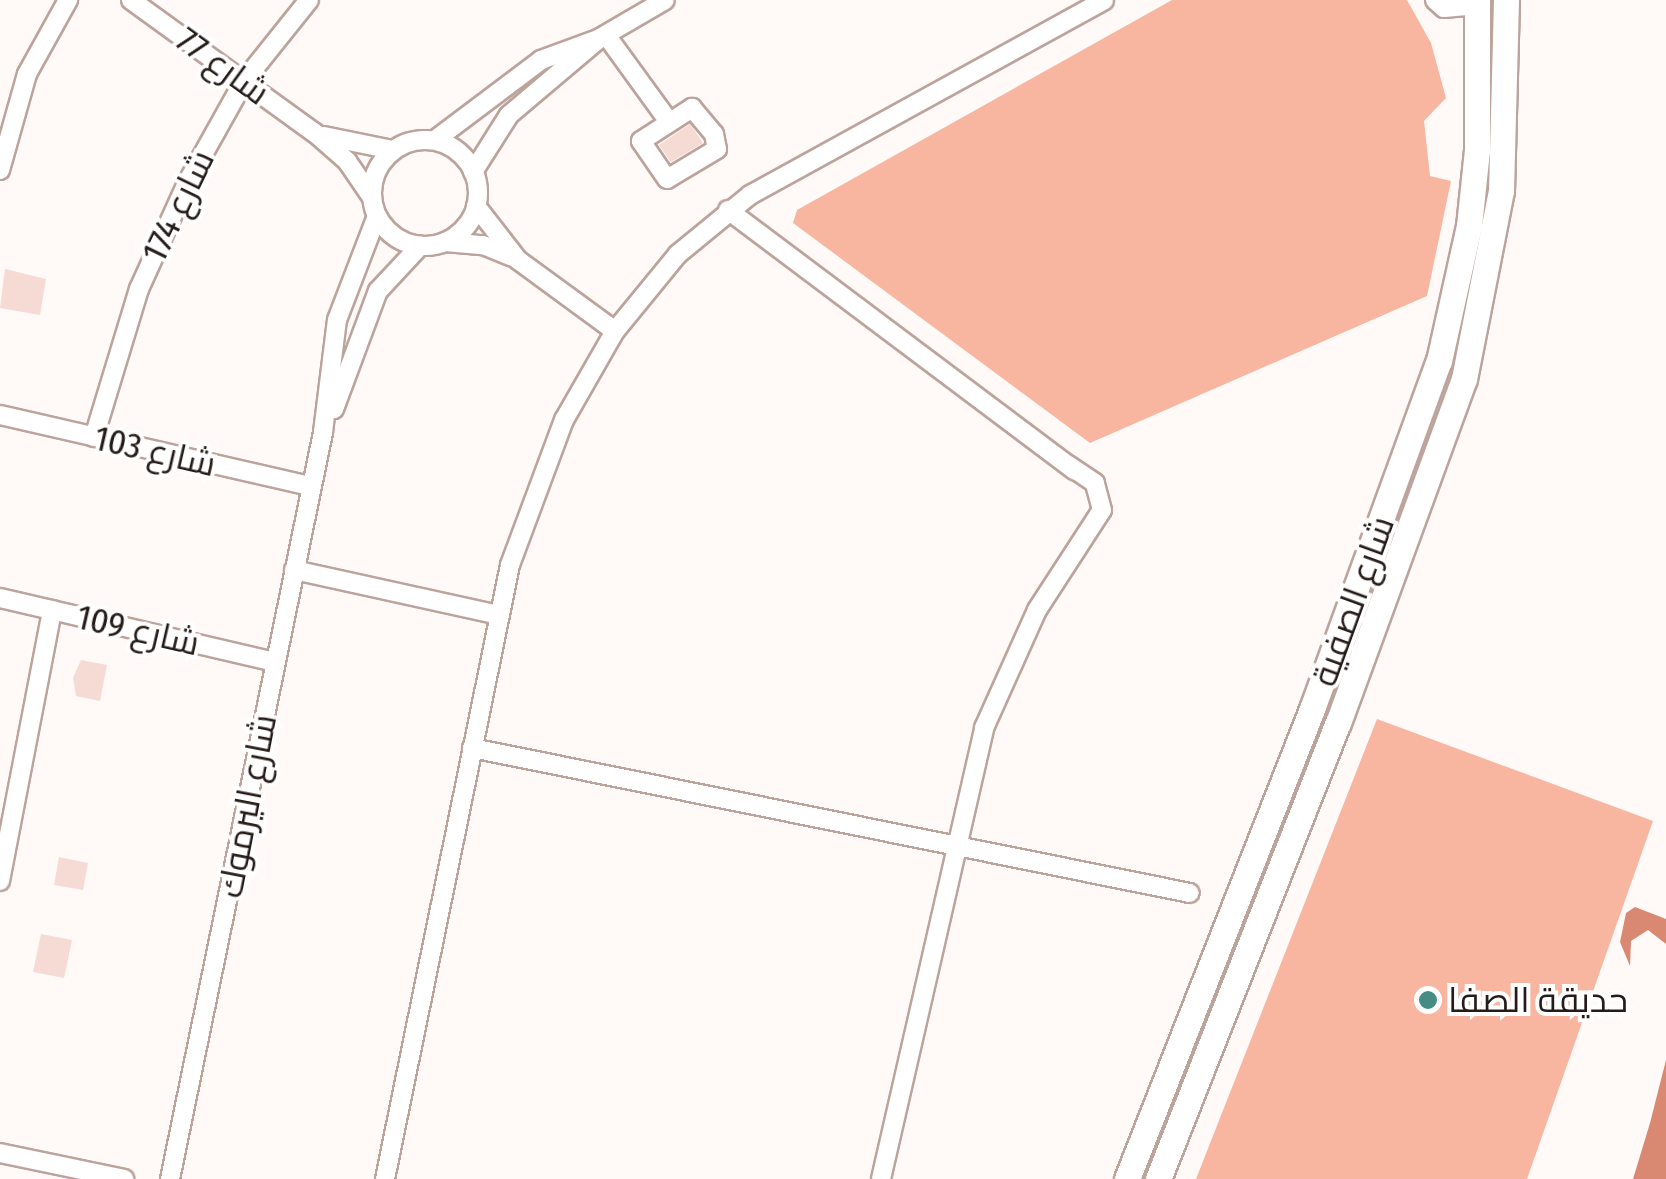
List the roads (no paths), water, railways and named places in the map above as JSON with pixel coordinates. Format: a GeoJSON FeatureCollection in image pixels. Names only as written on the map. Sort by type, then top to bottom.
{"type":"FeatureCollection","features":[{"type":"Feature","properties":{"kind":"main road","name":"شارع الصفية"},"geometry":{"type":"LineString","coordinates":[[1158,1179],[1430,480],[1473,344],[1496,228],[1508,91],[1506,0]]}},
{"type":"Feature","properties":{"kind":"main road","name":"شارع الصفية"},"geometry":{"type":"LineString","coordinates":[[1127,1179],[1418,426],[1468,226],[1479,102],[1478,2]]}},
{"type":"Feature","properties":{"kind":"main road"},"geometry":{"type":"LineString","coordinates":[[1468,226],[1479,232],[1496,228]]}},
{"type":"Feature","properties":{"kind":"street"},"geometry":{"type":"LineString","coordinates":[[0,170],[26,74],[68,0]]}},
{"type":"Feature","properties":{"kind":"street","name":"شارع 77"},"geometry":{"type":"LineString","coordinates":[[131,0],[314,133],[348,161],[371,196]]}},
{"type":"Feature","properties":{"kind":"street","name":"شارع 174"},"geometry":{"type":"LineString","coordinates":[[94,437],[139,289],[187,183],[244,82],[309,0]]}},
{"type":"Feature","properties":{"kind":"street"},"geometry":{"type":"LineString","coordinates":[[615,330],[518,260],[482,245],[445,242],[420,246],[399,240],[376,216],[371,196],[376,170],[393,150],[435,140],[540,60],[603,36],[665,0]]}},
{"type":"Feature","properties":{"kind":"street"},"geometry":{"type":"LineString","coordinates":[[385,1179],[498,615],[544,467],[615,330],[655,278],[728,210],[1104,0]]}},
{"type":"Feature","properties":{"kind":"street"},"geometry":{"type":"LineString","coordinates":[[1435,0],[1444,8],[1478,2]]}},
{"type":"Feature","properties":{"kind":"street"},"geometry":{"type":"LineString","coordinates":[[603,36],[668,119]]}},
{"type":"Feature","properties":{"kind":"street"},"geometry":{"type":"LineString","coordinates":[[445,242],[465,228],[476,206],[474,172],[497,128],[603,36]]}},
{"type":"Feature","properties":{"kind":"street"},"geometry":{"type":"LineString","coordinates":[[686,108],[697,110],[718,144],[714,154],[672,179],[662,177],[642,146],[644,136],[668,119],[686,108]]}},
{"type":"Feature","properties":{"kind":"street","name":"شارع 77"},"geometry":{"type":"LineString","coordinates":[[314,133],[393,150]]}},
{"type":"Feature","properties":{"kind":"street"},"geometry":{"type":"LineString","coordinates":[[435,140],[458,151],[474,172]]}},
{"type":"Feature","properties":{"kind":"street"},"geometry":{"type":"LineString","coordinates":[[476,206],[518,260]]}},
{"type":"Feature","properties":{"kind":"street"},"geometry":{"type":"LineString","coordinates":[[728,210],[1099,491],[1102,510],[1037,610],[999,688],[953,846],[881,1179]]}},
{"type":"Feature","properties":{"kind":"street","name":"شارع اليرموك"},"geometry":{"type":"LineString","coordinates":[[170,1179],[323,432],[337,320],[376,216]]}},
{"type":"Feature","properties":{"kind":"street","name":"شارع اليرموك"},"geometry":{"type":"LineString","coordinates":[[323,432],[378,292],[420,246]]}},
{"type":"Feature","properties":{"kind":"street","name":"شارع 103"},"geometry":{"type":"LineString","coordinates":[[0,415],[311,486]]}},
{"type":"Feature","properties":{"kind":"street"},"geometry":{"type":"LineString","coordinates":[[294,570],[498,615]]}},
{"type":"Feature","properties":{"kind":"street","name":"شارع 109"},"geometry":{"type":"LineString","coordinates":[[0,598],[275,662]]}},
{"type":"Feature","properties":{"kind":"street"},"geometry":{"type":"LineString","coordinates":[[0,882],[52,610]]}},
{"type":"Feature","properties":{"kind":"street"},"geometry":{"type":"LineString","coordinates":[[472,748],[1190,894]]}},
{"type":"Feature","properties":{"kind":"street"},"geometry":{"type":"LineString","coordinates":[[0,780],[19,784]]}},
{"type":"Feature","properties":{"kind":"street"},"geometry":{"type":"LineString","coordinates":[[0,1152],[124,1179]]}},
{"type":"Feature","properties":{"kind":"place","name":"حديقة الصفا"},"geometry":{"type":"Point","coordinates":[1428,1000]}}]}
